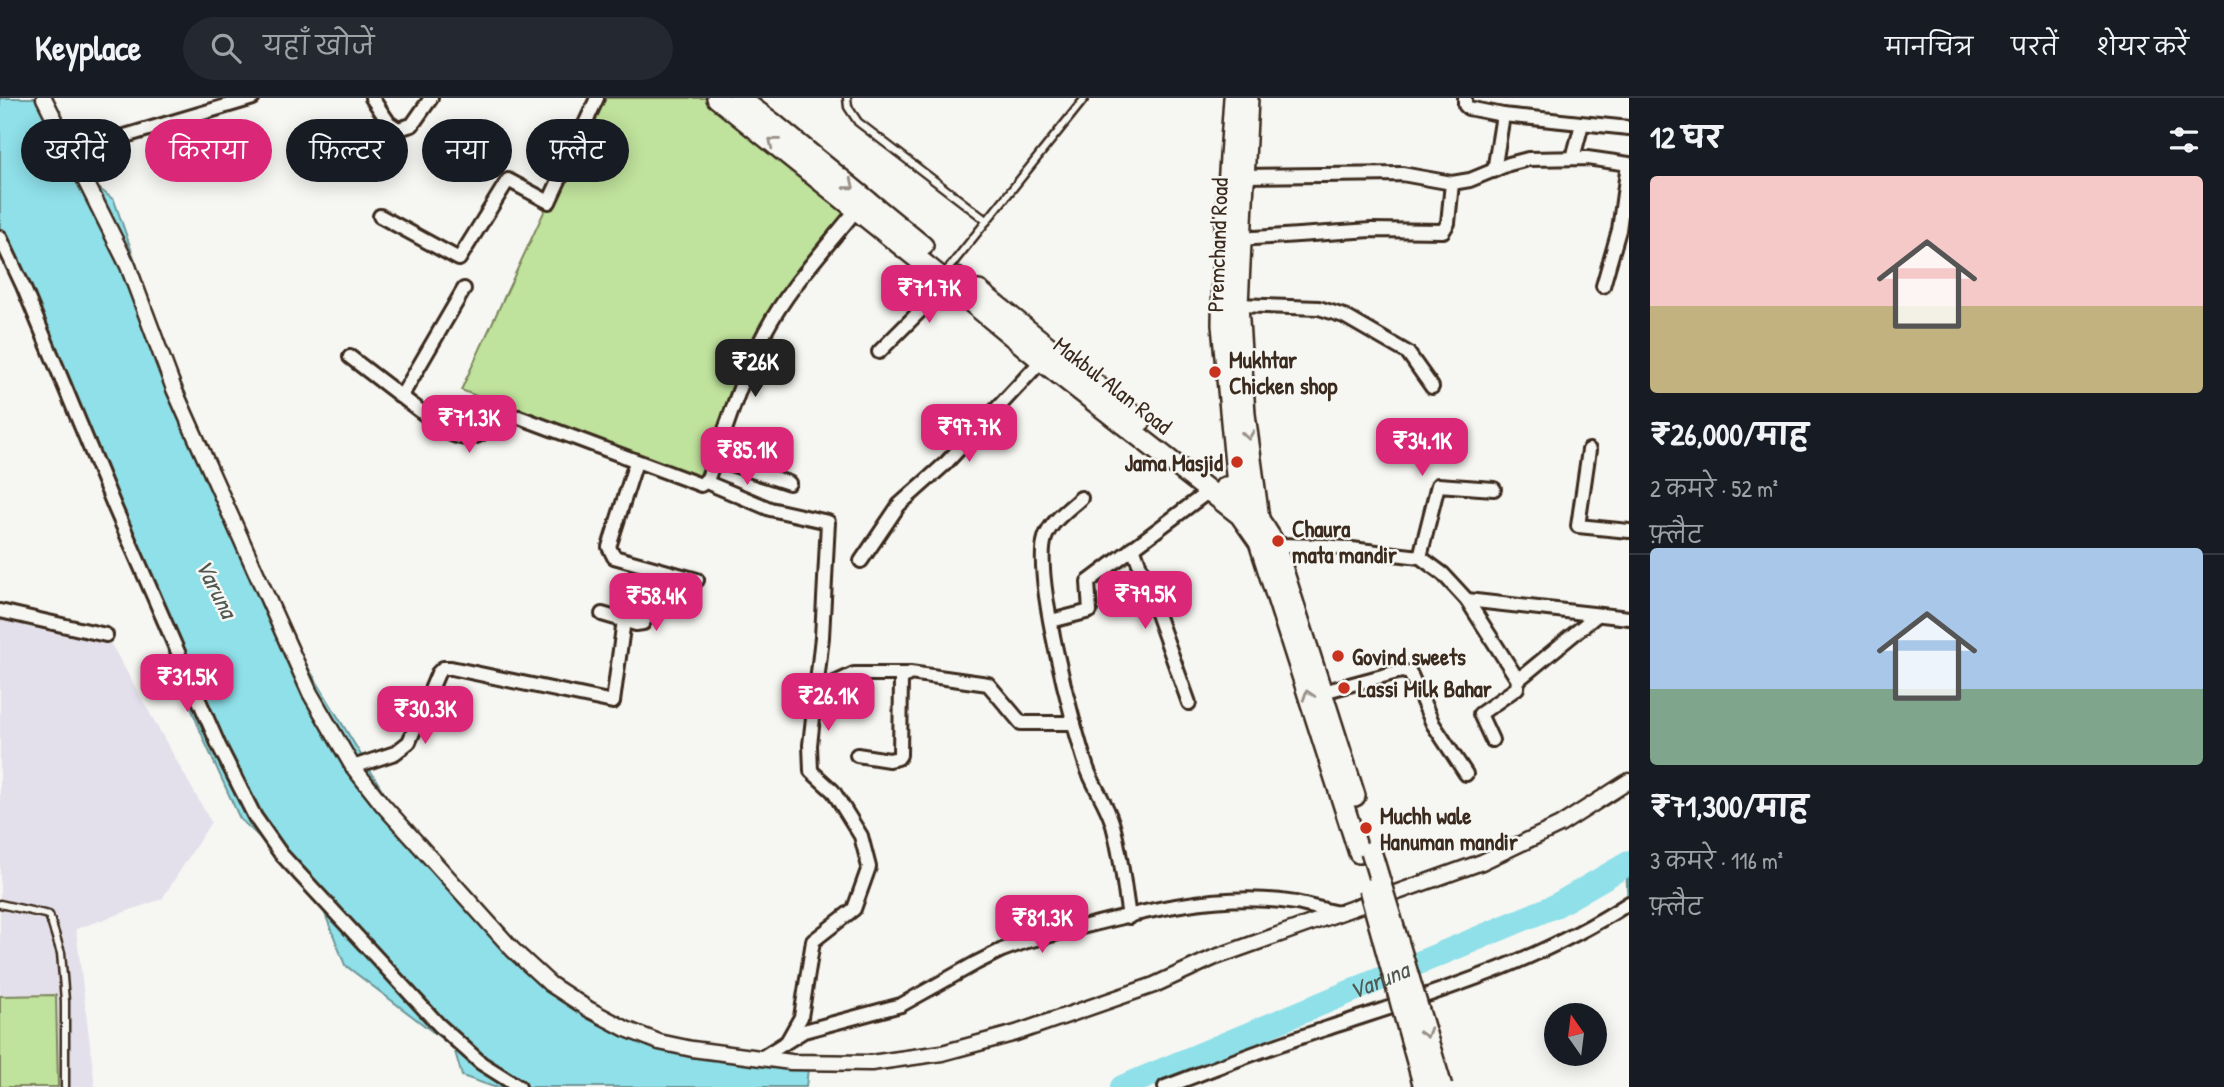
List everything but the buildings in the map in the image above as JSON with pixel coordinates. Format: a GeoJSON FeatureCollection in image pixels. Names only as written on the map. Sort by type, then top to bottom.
{"type":"FeatureCollection","features":[{"type":"Feature","properties":{"kind":"highway","name":"Makbul Alan Road"},"geometry":{"type":"LineString","coordinates":[[716,98],[816,167],[856,209],[951,275]]}},
{"type":"Feature","properties":{"kind":"highway","name":"Makbul Alan Road"},"geometry":{"type":"LineString","coordinates":[[739,98],[816,167],[951,275],[1240,515],[1259,542],[1365,852]]}},
{"type":"Feature","properties":{"kind":"highway","name":"Premchand Road"},"geometry":{"type":"LineString","coordinates":[[1234,98],[1223,260],[1222,325],[1238,496]]}},
{"type":"Feature","properties":{"kind":"highway","name":"Premchand Road"},"geometry":{"type":"LineString","coordinates":[[1248,98],[1238,305],[1245,414],[1259,519]]}},
{"type":"Feature","properties":{"kind":"highway","name":"Makbul Alan Road"},"geometry":{"type":"LineString","coordinates":[[1047,355],[1247,503],[1275,545],[1323,692],[1424,1087]]}},
{"type":"Feature","properties":{"kind":"highway"},"geometry":{"type":"LineString","coordinates":[[1365,852],[1442,1087]]}},
{"type":"Feature","properties":{"kind":"street"},"geometry":{"type":"LineString","coordinates":[[44,98],[54,119]]}},
{"type":"Feature","properties":{"kind":"street"},"geometry":{"type":"LineString","coordinates":[[131,134],[253,98]]}},
{"type":"Feature","properties":{"kind":"street"},"geometry":{"type":"LineString","coordinates":[[372,98],[389,123],[398,129],[412,125],[431,98]]}},
{"type":"Feature","properties":{"kind":"street"},"geometry":{"type":"LineString","coordinates":[[380,216],[459,259],[508,180],[549,202],[597,98]]}},
{"type":"Feature","properties":{"kind":"street"},"geometry":{"type":"LineString","coordinates":[[1465,98],[1468,108],[1503,115],[1629,128]]}},
{"type":"Feature","properties":{"kind":"street"},"geometry":{"type":"LineString","coordinates":[[1494,171],[1503,115]]}},
{"type":"Feature","properties":{"kind":"street"},"geometry":{"type":"LineString","coordinates":[[1573,158],[1582,124]]}},
{"type":"Feature","properties":{"kind":"street"},"geometry":{"type":"LineString","coordinates":[[1244,176],[1402,174],[1452,183],[1469,180],[1518,161],[1573,158],[1629,164],[1619,230],[1603,286]]}},
{"type":"Feature","properties":{"kind":"street"},"geometry":{"type":"LineString","coordinates":[[86,182],[128,266],[174,389],[310,693],[353,767],[382,804],[513,950],[550,984],[626,1030],[659,1042],[692,1049],[791,1062],[871,1063],[942,1053],[1016,1033],[1154,985],[1213,958],[1482,862],[1560,825],[1629,781]]}},
{"type":"Feature","properties":{"kind":"street"},"geometry":{"type":"LineString","coordinates":[[1240,239],[1371,230],[1443,231],[1448,223],[1452,183]]}},
{"type":"Feature","properties":{"kind":"street"},"geometry":{"type":"LineString","coordinates":[[706,482],[765,332],[781,306],[856,209]]}},
{"type":"Feature","properties":{"kind":"street"},"geometry":{"type":"LineString","coordinates":[[0,237],[219,746],[256,817],[299,874],[439,1025],[481,1063],[519,1087]]}},
{"type":"Feature","properties":{"kind":"street"},"geometry":{"type":"LineString","coordinates":[[879,352],[951,275]]}},
{"type":"Feature","properties":{"kind":"street"},"geometry":{"type":"LineString","coordinates":[[401,397],[464,289]]}},
{"type":"Feature","properties":{"kind":"street"},"geometry":{"type":"LineString","coordinates":[[1238,305],[1311,307],[1343,316],[1408,353],[1432,387]]}},
{"type":"Feature","properties":{"kind":"street"},"geometry":{"type":"LineString","coordinates":[[861,561],[899,505],[947,463],[1047,355]]}},
{"type":"Feature","properties":{"kind":"street"},"geometry":{"type":"LineString","coordinates":[[350,358],[449,433],[460,438],[480,435],[506,417],[519,417],[697,485],[706,482],[770,509],[828,522],[822,637],[810,745],[811,771],[833,791],[861,836],[869,867],[854,909],[813,941],[800,1017],[788,1040]]}},
{"type":"Feature","properties":{"kind":"street"},"geometry":{"type":"LineString","coordinates":[[1590,450],[1578,526],[1629,531]]}},
{"type":"Feature","properties":{"kind":"street"},"geometry":{"type":"LineString","coordinates":[[715,459],[789,483]]}},
{"type":"Feature","properties":{"kind":"street"},"geometry":{"type":"LineString","coordinates":[[636,463],[610,551],[614,557],[697,580]]}},
{"type":"Feature","properties":{"kind":"street"},"geometry":{"type":"LineString","coordinates":[[1420,557],[1438,485],[1494,489]]}},
{"type":"Feature","properties":{"kind":"street"},"geometry":{"type":"LineString","coordinates":[[1051,621],[1090,611],[1087,582],[1209,491]]}},
{"type":"Feature","properties":{"kind":"street"},"geometry":{"type":"LineString","coordinates":[[1081,498],[1060,517],[1045,538],[1043,566],[1051,621],[1074,723],[1087,767],[1112,821],[1129,917]]}},
{"type":"Feature","properties":{"kind":"street"},"geometry":{"type":"LineString","coordinates":[[1275,545],[1326,546],[1420,557],[1443,574],[1467,600],[1518,680],[1517,688],[1480,714],[1492,740]]}},
{"type":"Feature","properties":{"kind":"street"},"geometry":{"type":"LineString","coordinates":[[1133,547],[1189,703]]}},
{"type":"Feature","properties":{"kind":"street"},"geometry":{"type":"LineString","coordinates":[[603,614],[640,624],[645,621],[659,570]]}},
{"type":"Feature","properties":{"kind":"street"},"geometry":{"type":"LineString","coordinates":[[1467,600],[1629,618]]}},
{"type":"Feature","properties":{"kind":"street"},"geometry":{"type":"LineString","coordinates":[[0,611],[106,635]]}},
{"type":"Feature","properties":{"kind":"street"},"geometry":{"type":"LineString","coordinates":[[1518,680],[1597,615]]}},
{"type":"Feature","properties":{"kind":"street"},"geometry":{"type":"LineString","coordinates":[[353,767],[396,753],[408,742],[438,673],[443,668],[613,702],[624,620]]}},
{"type":"Feature","properties":{"kind":"street"},"geometry":{"type":"LineString","coordinates":[[1323,692],[1401,671],[1410,673],[1433,724],[1466,774]]}},
{"type":"Feature","properties":{"kind":"street"},"geometry":{"type":"LineString","coordinates":[[816,692],[854,674],[914,673],[988,684],[1021,723],[1074,723]]}},
{"type":"Feature","properties":{"kind":"street"},"geometry":{"type":"LineString","coordinates":[[858,755],[894,760],[900,755],[901,684],[906,674]]}},
{"type":"Feature","properties":{"kind":"street"},"geometry":{"type":"LineString","coordinates":[[761,1058],[788,1040],[822,1025],[901,1005],[1002,950],[1129,917],[1169,908],[1236,901],[1294,903],[1338,914]]}},
{"type":"Feature","properties":{"kind":"street"},"geometry":{"type":"LineString","coordinates":[[1165,1087],[1320,1030],[1487,976],[1557,945],[1629,903]]}},
{"type":"Feature","properties":{"kind":"lane"},"geometry":{"type":"LineString","coordinates":[[847,98],[848,107],[858,122],[987,221]]}},
{"type":"Feature","properties":{"kind":"lane"},"geometry":{"type":"LineString","coordinates":[[951,275],[987,221],[1085,98]]}},
{"type":"Feature","properties":{"kind":"lane"},"geometry":{"type":"LineString","coordinates":[[0,904],[49,915],[61,953],[65,1001],[65,1087]]}},
{"type":"Feature","properties":{"kind":"shaded area"},"geometry":{"type":"Polygon","coordinates":[[[0,611],[106,635],[211,822],[162,899],[76,929],[95,1087],[0,1087],[0,611]]]}},
{"type":"Feature","properties":{"kind":"green space"},"geometry":{"type":"Polygon","coordinates":[[[597,98],[715,98],[852,208],[756,336],[697,482],[461,390],[558,182],[629,182],[629,119],[587,119],[597,98]]]}},
{"type":"Feature","properties":{"kind":"green space"},"geometry":{"type":"Polygon","coordinates":[[[56,995],[58,1087],[0,1087],[0,996],[56,995]]]}},
{"type":"Feature","properties":{"kind":"water"},"geometry":{"type":"Polygon","coordinates":[[[0,98],[39,98],[48,119],[21,119],[21,182],[91,182],[114,200],[163,341],[292,641],[404,826],[530,971],[665,1050],[808,1068],[806,1087],[494,1087],[462,1076],[454,1048],[345,965],[315,888],[240,819],[205,742],[148,602],[73,398],[0,246],[0,98]]]}},
{"type":"Feature","properties":{"kind":"waterway","name":"Varuna"},"geometry":{"type":"LineString","coordinates":[[1122,1087],[1555,906],[1629,863]]}},
{"type":"Feature","properties":{"kind":"waterway"},"geometry":{"type":"LineString","coordinates":[[1627,864],[1629,900]]}},
{"type":"Feature","properties":{"kind":"place","name":"Mukhtar Chicken shop"},"geometry":{"type":"Point","coordinates":[1215,372]}},
{"type":"Feature","properties":{"kind":"place","name":"Jama Masjid"},"geometry":{"type":"Point","coordinates":[1237,462]}},
{"type":"Feature","properties":{"kind":"place","name":"Chaura mata mandir"},"geometry":{"type":"Point","coordinates":[1278,541]}},
{"type":"Feature","properties":{"kind":"place","name":"Govind sweets"},"geometry":{"type":"Point","coordinates":[1338,656]}},
{"type":"Feature","properties":{"kind":"place","name":"Lassi Milk Bahar"},"geometry":{"type":"Point","coordinates":[1344,688]}},
{"type":"Feature","properties":{"kind":"place","name":"Muchh wale Hanuman mandir"},"geometry":{"type":"Point","coordinates":[1366,828]}}]}
